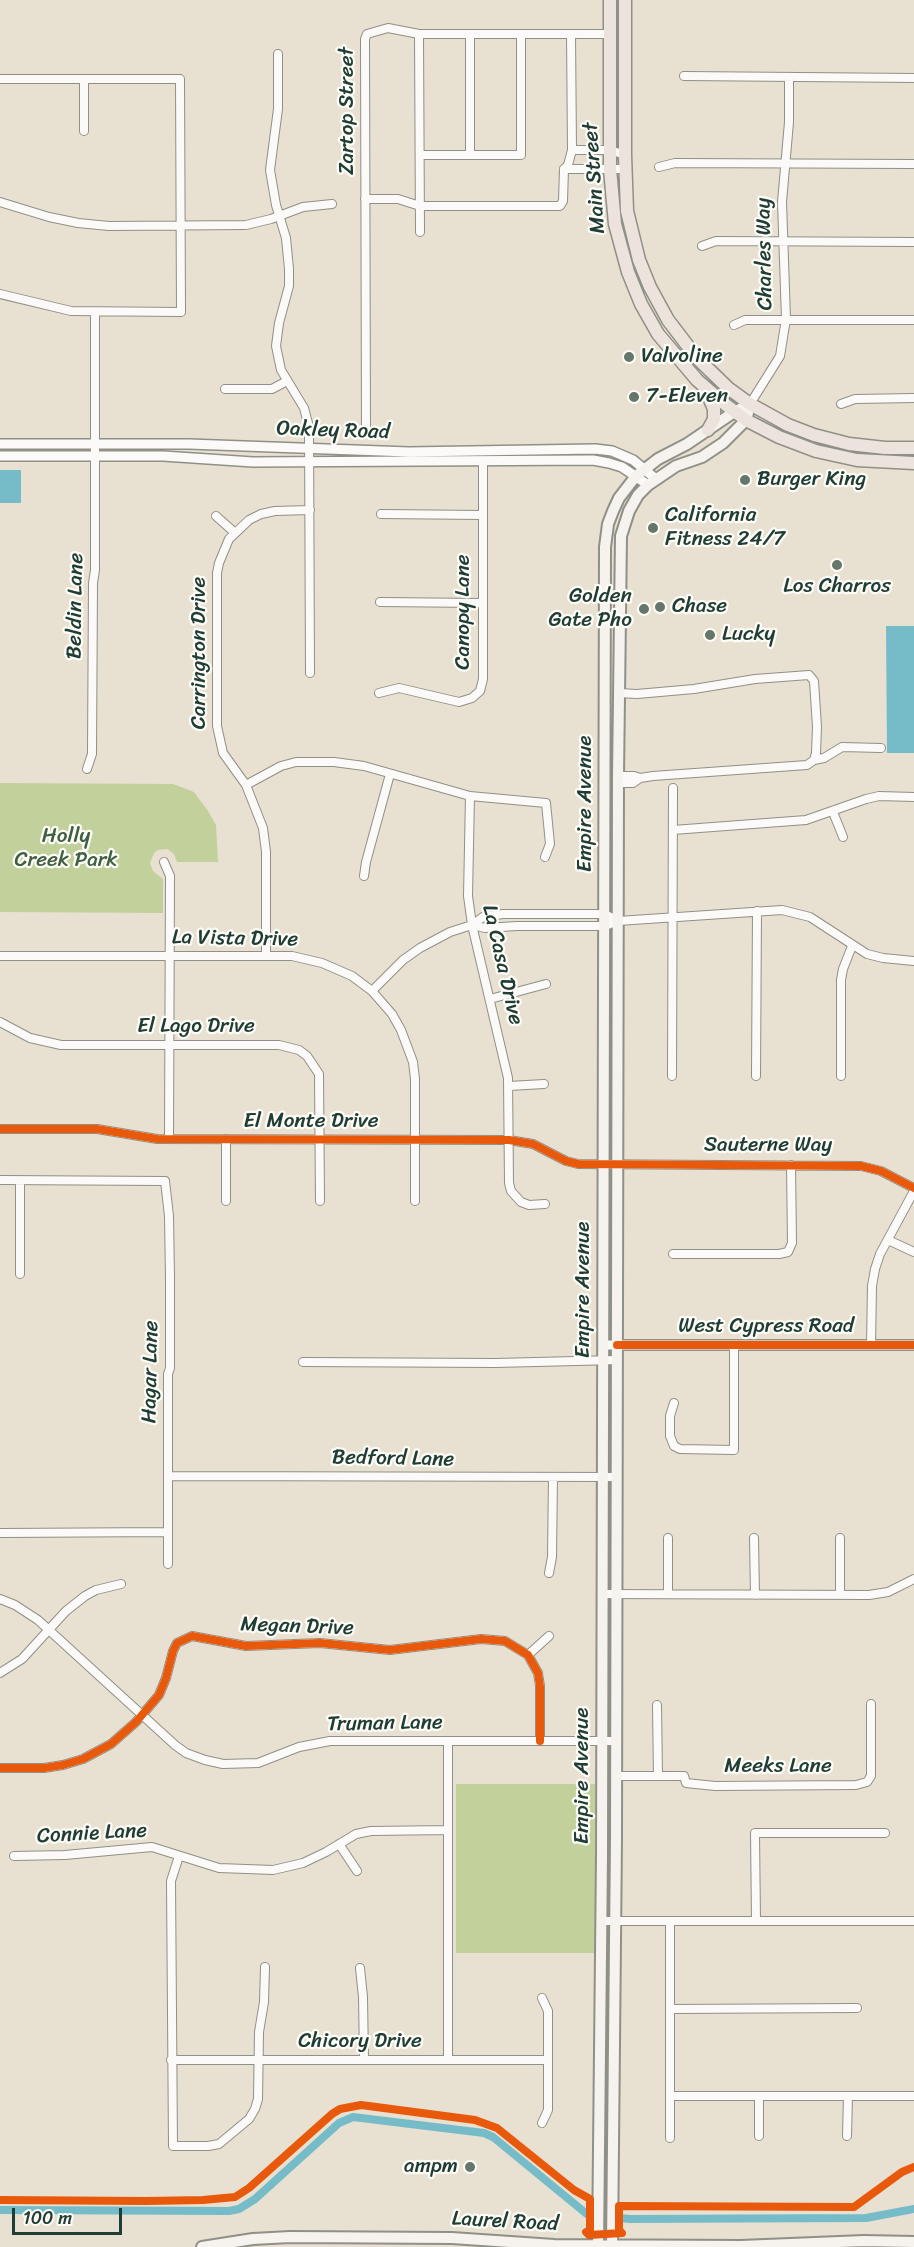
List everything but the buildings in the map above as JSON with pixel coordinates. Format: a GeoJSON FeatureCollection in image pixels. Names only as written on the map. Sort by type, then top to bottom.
{"type":"FeatureCollection","features":[{"type":"Feature","properties":{"kind":"main road","name":"Main Street"},"geometry":{"type":"LineString","coordinates":[[610,0],[610,169],[615,224],[632,283],[658,333],[680,362],[704,386],[746,420],[779,437],[816,451],[857,460],[914,463]]}},
{"type":"Feature","properties":{"kind":"main road","name":"Main Street"},"geometry":{"type":"LineString","coordinates":[[625,0],[627,212],[639,260],[668,320],[697,358],[728,388],[750,404],[788,425],[828,440],[885,448],[914,448]]}},
{"type":"Feature","properties":{"kind":"main road"},"geometry":{"type":"LineString","coordinates":[[704,386],[714,409],[714,419],[708,430]]}},
{"type":"Feature","properties":{"kind":"main road","name":"Empire Avenue"},"geometry":{"type":"LineString","coordinates":[[598,2246],[604,1477],[605,547],[608,524],[619,498],[636,476],[645,468],[750,404]]}},
{"type":"Feature","properties":{"kind":"main road","name":"Charles Way"},"geometry":{"type":"LineString","coordinates":[[746,420],[750,404]]}},
{"type":"Feature","properties":{"kind":"main road","name":"Empire Avenue"},"geometry":{"type":"LineString","coordinates":[[612,2246],[621,536],[629,511],[638,495],[652,482],[676,466],[709,452],[723,443],[746,420]]}},
{"type":"Feature","properties":{"kind":"main road"},"geometry":{"type":"LineString","coordinates":[[606,734],[610,751],[611,778],[618,780]]}},
{"type":"Feature","properties":{"kind":"main road","name":"Laurel Road"},"geometry":{"type":"LineString","coordinates":[[202,2247],[281,2237],[382,2242],[452,2238],[598,2246],[741,2246],[864,2241],[914,2242]]}},
{"type":"Feature","properties":{"kind":"street","name":"Zartop Street"},"geometry":{"type":"LineString","coordinates":[[366,433],[365,39],[367,34],[388,28],[419,34],[610,34]]}},
{"type":"Feature","properties":{"kind":"street"},"geometry":{"type":"LineString","coordinates":[[419,34],[420,232]]}},
{"type":"Feature","properties":{"kind":"street"},"geometry":{"type":"LineString","coordinates":[[470,34],[470,154]]}},
{"type":"Feature","properties":{"kind":"street"},"geometry":{"type":"LineString","coordinates":[[420,155],[521,155],[521,34]]}},
{"type":"Feature","properties":{"kind":"street"},"geometry":{"type":"LineString","coordinates":[[365,199],[398,199],[420,206],[560,206],[563,201],[564,169],[571,158],[572,150],[572,34]]}},
{"type":"Feature","properties":{"kind":"street"},"geometry":{"type":"LineString","coordinates":[[278,54],[278,109],[270,170],[272,188],[286,238],[290,269],[289,286],[276,346],[281,369],[308,419],[310,673]]}},
{"type":"Feature","properties":{"kind":"street"},"geometry":{"type":"LineString","coordinates":[[684,76],[914,78]]}},
{"type":"Feature","properties":{"kind":"street","name":"Charles Way"},"geometry":{"type":"LineString","coordinates":[[750,404],[780,356],[786,320],[782,202],[789,122],[789,78]]}},
{"type":"Feature","properties":{"kind":"street"},"geometry":{"type":"LineString","coordinates":[[0,79],[180,79],[181,312],[94,312],[58,308],[0,294]]}},
{"type":"Feature","properties":{"kind":"street"},"geometry":{"type":"LineString","coordinates":[[84,80],[84,131]]}},
{"type":"Feature","properties":{"kind":"street"},"geometry":{"type":"LineString","coordinates":[[572,150],[610,150],[625,155]]}},
{"type":"Feature","properties":{"kind":"street"},"geometry":{"type":"LineString","coordinates":[[659,167],[675,163],[914,164]]}},
{"type":"Feature","properties":{"kind":"street"},"geometry":{"type":"LineString","coordinates":[[564,169],[625,169]]}},
{"type":"Feature","properties":{"kind":"street"},"geometry":{"type":"LineString","coordinates":[[0,202],[78,223],[109,226],[246,225],[303,207],[332,204]]}},
{"type":"Feature","properties":{"kind":"street"},"geometry":{"type":"LineString","coordinates":[[702,246],[716,241],[914,242]]}},
{"type":"Feature","properties":{"kind":"street","name":"Beldin Lane"},"geometry":{"type":"LineString","coordinates":[[87,769],[92,753],[95,570],[94,312]]}},
{"type":"Feature","properties":{"kind":"street"},"geometry":{"type":"LineString","coordinates":[[734,326],[745,320],[914,320]]}},
{"type":"Feature","properties":{"kind":"street"},"geometry":{"type":"LineString","coordinates":[[225,389],[272,389],[287,381]]}},
{"type":"Feature","properties":{"kind":"street"},"geometry":{"type":"LineString","coordinates":[[841,404],[855,399],[914,398]]}},
{"type":"Feature","properties":{"kind":"street","name":"Oakley Road"},"geometry":{"type":"LineString","coordinates":[[0,444],[189,444],[409,452],[595,449],[620,454],[633,460],[645,468],[652,482]]}},
{"type":"Feature","properties":{"kind":"street","name":"Oakley Road"},"geometry":{"type":"LineString","coordinates":[[0,456],[183,456],[253,462],[593,460],[615,465],[652,482]]}},
{"type":"Feature","properties":{"kind":"street","name":"Canopy Lane"},"geometry":{"type":"LineString","coordinates":[[379,693],[399,688],[459,702],[466,701],[482,686],[483,461]]}},
{"type":"Feature","properties":{"kind":"street","name":"Carrington Drive"},"geometry":{"type":"LineString","coordinates":[[266,956],[265,839],[259,815],[246,784],[223,753],[217,726],[217,573],[224,548],[234,532],[249,520],[275,511],[310,510]]}},
{"type":"Feature","properties":{"kind":"street"},"geometry":{"type":"LineString","coordinates":[[381,514],[483,515]]}},
{"type":"Feature","properties":{"kind":"street"},"geometry":{"type":"LineString","coordinates":[[216,516],[234,532]]}},
{"type":"Feature","properties":{"kind":"street"},"geometry":{"type":"LineString","coordinates":[[380,602],[482,603]]}},
{"type":"Feature","properties":{"kind":"street"},"geometry":{"type":"LineString","coordinates":[[619,693],[638,694],[694,689],[809,675],[814,681],[816,704],[814,760]]}},
{"type":"Feature","properties":{"kind":"street"},"geometry":{"type":"LineString","coordinates":[[618,780],[633,783],[640,778],[783,766],[798,767],[824,758],[842,747],[881,748]]}},
{"type":"Feature","properties":{"kind":"street"},"geometry":{"type":"LineString","coordinates":[[246,784],[267,771],[296,762],[349,764],[470,796],[546,803],[550,844],[545,857]]}},
{"type":"Feature","properties":{"kind":"street"},"geometry":{"type":"LineString","coordinates":[[364,876],[390,774]]}},
{"type":"Feature","properties":{"kind":"street"},"geometry":{"type":"LineString","coordinates":[[672,1076],[673,788]]}},
{"type":"Feature","properties":{"kind":"street","name":"La Casa Drive"},"geometry":{"type":"LineString","coordinates":[[470,796],[468,896],[472,925],[509,1086],[511,1191],[521,1202],[529,1206],[545,1204]]}},
{"type":"Feature","properties":{"kind":"street"},"geometry":{"type":"LineString","coordinates":[[673,830],[806,820],[879,796],[914,797]]}},
{"type":"Feature","properties":{"kind":"street"},"geometry":{"type":"LineString","coordinates":[[833,812],[843,837]]}},
{"type":"Feature","properties":{"kind":"street"},"geometry":{"type":"LineString","coordinates":[[164,862],[170,876],[169,1139]]}},
{"type":"Feature","properties":{"kind":"street"},"geometry":{"type":"LineString","coordinates":[[756,1076],[757,910]]}},
{"type":"Feature","properties":{"kind":"street"},"geometry":{"type":"LineString","coordinates":[[472,925],[485,928],[605,926],[618,921],[782,910],[810,917],[867,954],[914,961]]}},
{"type":"Feature","properties":{"kind":"street"},"geometry":{"type":"LineString","coordinates":[[372,992],[403,960],[420,948],[450,932],[472,925],[483,917],[503,914],[605,914],[618,921]]}},
{"type":"Feature","properties":{"kind":"street"},"geometry":{"type":"LineString","coordinates":[[841,1076],[841,980],[852,946]]}},
{"type":"Feature","properties":{"kind":"street","name":"La Vista Drive"},"geometry":{"type":"LineString","coordinates":[[0,956],[292,956],[322,963],[352,976],[372,992],[392,1014],[411,1055],[415,1079],[415,1202]]}},
{"type":"Feature","properties":{"kind":"street"},"geometry":{"type":"LineString","coordinates":[[490,999],[546,984]]}},
{"type":"Feature","properties":{"kind":"street","name":"El Lago Drive"},"geometry":{"type":"LineString","coordinates":[[3,1027],[30,1038],[61,1045],[279,1045],[299,1050],[307,1056],[319,1074],[320,1201]]}},
{"type":"Feature","properties":{"kind":"street"},"geometry":{"type":"LineString","coordinates":[[509,1086],[544,1084]]}},
{"type":"Feature","properties":{"kind":"street","name":"El Monte Drive"},"geometry":{"type":"LineString","coordinates":[[0,1129],[97,1129],[169,1139],[509,1140],[533,1144],[566,1161],[578,1164],[617,1164]]}},
{"type":"Feature","properties":{"kind":"street"},"geometry":{"type":"LineString","coordinates":[[226,1139],[226,1201]]}},
{"type":"Feature","properties":{"kind":"street","name":"Sauterne Way"},"geometry":{"type":"LineString","coordinates":[[617,1164],[861,1166],[881,1171],[914,1190]]}},
{"type":"Feature","properties":{"kind":"street"},"geometry":{"type":"LineString","coordinates":[[673,1254],[778,1254],[788,1252],[792,1243],[791,1165]]}},
{"type":"Feature","properties":{"kind":"street"},"geometry":{"type":"LineString","coordinates":[[0,1180],[20,1181],[20,1274]]}},
{"type":"Feature","properties":{"kind":"street","name":"Hagar Lane"},"geometry":{"type":"LineString","coordinates":[[20,1181],[165,1181],[169,1216],[170,1277],[168,1564]]}},
{"type":"Feature","properties":{"kind":"street"},"geometry":{"type":"LineString","coordinates":[[871,1345],[873,1276],[880,1254],[914,1190]]}},
{"type":"Feature","properties":{"kind":"street"},"geometry":{"type":"LineString","coordinates":[[888,1240],[914,1251]]}},
{"type":"Feature","properties":{"kind":"street","name":"West Cypress Road"},"geometry":{"type":"LineString","coordinates":[[604,1345],[914,1345]]}},
{"type":"Feature","properties":{"kind":"street"},"geometry":{"type":"LineString","coordinates":[[674,1403],[670,1416],[670,1436],[674,1446],[680,1449],[735,1450],[735,1345]]}},
{"type":"Feature","properties":{"kind":"street"},"geometry":{"type":"LineString","coordinates":[[303,1362],[617,1360]]}},
{"type":"Feature","properties":{"kind":"street","name":"Bedford Lane"},"geometry":{"type":"LineString","coordinates":[[169,1476],[617,1477]]}},
{"type":"Feature","properties":{"kind":"street"},"geometry":{"type":"LineString","coordinates":[[549,1573],[552,1557],[553,1477]]}},
{"type":"Feature","properties":{"kind":"street"},"geometry":{"type":"LineString","coordinates":[[0,1533],[168,1532]]}},
{"type":"Feature","properties":{"kind":"street"},"geometry":{"type":"LineString","coordinates":[[668,1538],[668,1594]]}},
{"type":"Feature","properties":{"kind":"street"},"geometry":{"type":"LineString","coordinates":[[754,1538],[754,1595]]}},
{"type":"Feature","properties":{"kind":"street"},"geometry":{"type":"LineString","coordinates":[[840,1538],[840,1595]]}},
{"type":"Feature","properties":{"kind":"street"},"geometry":{"type":"LineString","coordinates":[[603,1594],[869,1595],[888,1592],[914,1579]]}},
{"type":"Feature","properties":{"kind":"street"},"geometry":{"type":"LineString","coordinates":[[0,1673],[22,1659],[74,1604],[96,1590],[121,1584]]}},
{"type":"Feature","properties":{"kind":"street","name":"Truman Lane"},"geometry":{"type":"LineString","coordinates":[[0,1599],[26,1612],[49,1629],[142,1716],[186,1752],[205,1760],[223,1764],[258,1763],[299,1747],[330,1741],[616,1741]]}},
{"type":"Feature","properties":{"kind":"street","name":"Megan Drive"},"geometry":{"type":"LineString","coordinates":[[0,1768],[44,1768],[83,1759],[111,1744],[142,1716],[159,1695],[177,1643],[192,1636],[246,1646],[320,1643],[390,1650],[493,1638],[505,1641],[528,1655]]}},
{"type":"Feature","properties":{"kind":"street"},"geometry":{"type":"LineString","coordinates":[[540,1741],[540,1686],[538,1673],[528,1655],[549,1636]]}},
{"type":"Feature","properties":{"kind":"street","name":"Meeks Lane"},"geometry":{"type":"LineString","coordinates":[[616,1776],[684,1776],[686,1783],[715,1786],[856,1785],[867,1782],[871,1776],[871,1704]]}},
{"type":"Feature","properties":{"kind":"street"},"geometry":{"type":"LineString","coordinates":[[657,1705],[658,1776]]}},
{"type":"Feature","properties":{"kind":"street"},"geometry":{"type":"LineString","coordinates":[[448,1741],[448,2060]]}},
{"type":"Feature","properties":{"kind":"street","name":"Connie Lane"},"geometry":{"type":"LineString","coordinates":[[14,1856],[65,1855],[142,1846],[219,1868],[273,1870],[317,1857],[356,1834],[371,1831],[448,1830]]}},
{"type":"Feature","properties":{"kind":"street"},"geometry":{"type":"LineString","coordinates":[[756,1921],[755,1833],[885,1833]]}},
{"type":"Feature","properties":{"kind":"street"},"geometry":{"type":"LineString","coordinates":[[339,1844],[357,1871]]}},
{"type":"Feature","properties":{"kind":"street"},"geometry":{"type":"LineString","coordinates":[[179,1856],[171,1881],[173,2146],[219,2144],[249,2119],[255,2109],[258,2099],[259,2032],[264,2002],[265,1967]]}},
{"type":"Feature","properties":{"kind":"street"},"geometry":{"type":"LineString","coordinates":[[602,1921],[914,1921]]}},
{"type":"Feature","properties":{"kind":"street"},"geometry":{"type":"LineString","coordinates":[[670,1921],[670,2138]]}},
{"type":"Feature","properties":{"kind":"street"},"geometry":{"type":"LineString","coordinates":[[360,1968],[364,2060]]}},
{"type":"Feature","properties":{"kind":"street"},"geometry":{"type":"LineString","coordinates":[[542,1998],[548,2011],[549,2060],[548,2110],[542,2123]]}},
{"type":"Feature","properties":{"kind":"street"},"geometry":{"type":"LineString","coordinates":[[670,2008],[857,2008]]}},
{"type":"Feature","properties":{"kind":"street","name":"Chicory Drive"},"geometry":{"type":"LineString","coordinates":[[171,2060],[549,2060]]}},
{"type":"Feature","properties":{"kind":"street"},"geometry":{"type":"LineString","coordinates":[[671,2096],[914,2096]]}},
{"type":"Feature","properties":{"kind":"street"},"geometry":{"type":"LineString","coordinates":[[759,2096],[759,2136]]}},
{"type":"Feature","properties":{"kind":"street"},"geometry":{"type":"LineString","coordinates":[[847,2136],[848,2096]]}},
{"type":"Feature","properties":{"kind":"green space","name":"Holly Creek Park"},"geometry":{"type":"Polygon","coordinates":[[[0,783],[173,784],[194,792],[208,811],[216,825],[218,862],[177,862],[174,854],[167,849],[154,853],[150,863],[153,871],[163,879],[163,913],[0,912],[0,783]]]}},
{"type":"Feature","properties":{"kind":"green space"},"geometry":{"type":"Polygon","coordinates":[[[456,1784],[595,1784],[595,1953],[456,1953],[456,1784]]]}},
{"type":"Feature","properties":{"kind":"water"},"geometry":{"type":"Polygon","coordinates":[[[0,470],[21,470],[21,503],[0,503],[0,470]]]}},
{"type":"Feature","properties":{"kind":"water"},"geometry":{"type":"Polygon","coordinates":[[[886,626],[914,626],[914,753],[887,753],[886,626]]]}},
{"type":"Feature","properties":{"kind":"waterway"},"geometry":{"type":"LineString","coordinates":[[0,2210],[229,2211],[239,2209],[255,2199],[339,2123],[353,2117],[484,2133],[493,2137],[588,2215],[630,2219],[866,2218],[914,2209]]}},
{"type":"Feature","properties":{"kind":"cycle path"},"geometry":{"type":"LineString","coordinates":[[0,1129],[97,1129],[157,1139],[509,1140],[533,1144],[566,1161],[578,1164],[861,1166],[881,1171],[914,1188]]}},
{"type":"Feature","properties":{"kind":"cycle path"},"geometry":{"type":"LineString","coordinates":[[617,1345],[914,1345]]}},
{"type":"Feature","properties":{"kind":"cycle path"},"geometry":{"type":"LineString","coordinates":[[0,1768],[44,1768],[63,1765],[83,1759],[111,1744],[136,1722],[159,1695],[177,1643],[192,1636],[246,1646],[320,1643],[390,1650],[481,1639],[505,1641],[528,1655],[538,1673],[540,1741]]}},
{"type":"Feature","properties":{"kind":"cycle path"},"geometry":{"type":"LineString","coordinates":[[0,2200],[146,2201],[235,2197],[249,2188],[332,2114],[340,2109],[361,2105],[475,2120],[497,2128],[574,2190],[590,2199],[590,2230],[586,2232],[589,2235],[622,2233],[619,2230],[619,2206],[854,2207],[902,2172],[914,2167]]}},
{"type":"Feature","properties":{"kind":"place","name":"Valvoline"},"geometry":{"type":"Point","coordinates":[629,357]}},
{"type":"Feature","properties":{"kind":"place","name":"7-Eleven"},"geometry":{"type":"Point","coordinates":[634,397]}},
{"type":"Feature","properties":{"kind":"place","name":"Burger King"},"geometry":{"type":"Point","coordinates":[745,480]}},
{"type":"Feature","properties":{"kind":"place","name":"California Fitness 24/7"},"geometry":{"type":"Point","coordinates":[653,528]}},
{"type":"Feature","properties":{"kind":"place","name":"Los Charros"},"geometry":{"type":"Point","coordinates":[837,565]}},
{"type":"Feature","properties":{"kind":"place","name":"Chase"},"geometry":{"type":"Point","coordinates":[660,607]}},
{"type":"Feature","properties":{"kind":"place","name":"Golden Gate Pho"},"geometry":{"type":"Point","coordinates":[644,609]}},
{"type":"Feature","properties":{"kind":"place","name":"Lucky"},"geometry":{"type":"Point","coordinates":[710,635]}},
{"type":"Feature","properties":{"kind":"place","name":"ampm"},"geometry":{"type":"Point","coordinates":[470,2167]}}]}
